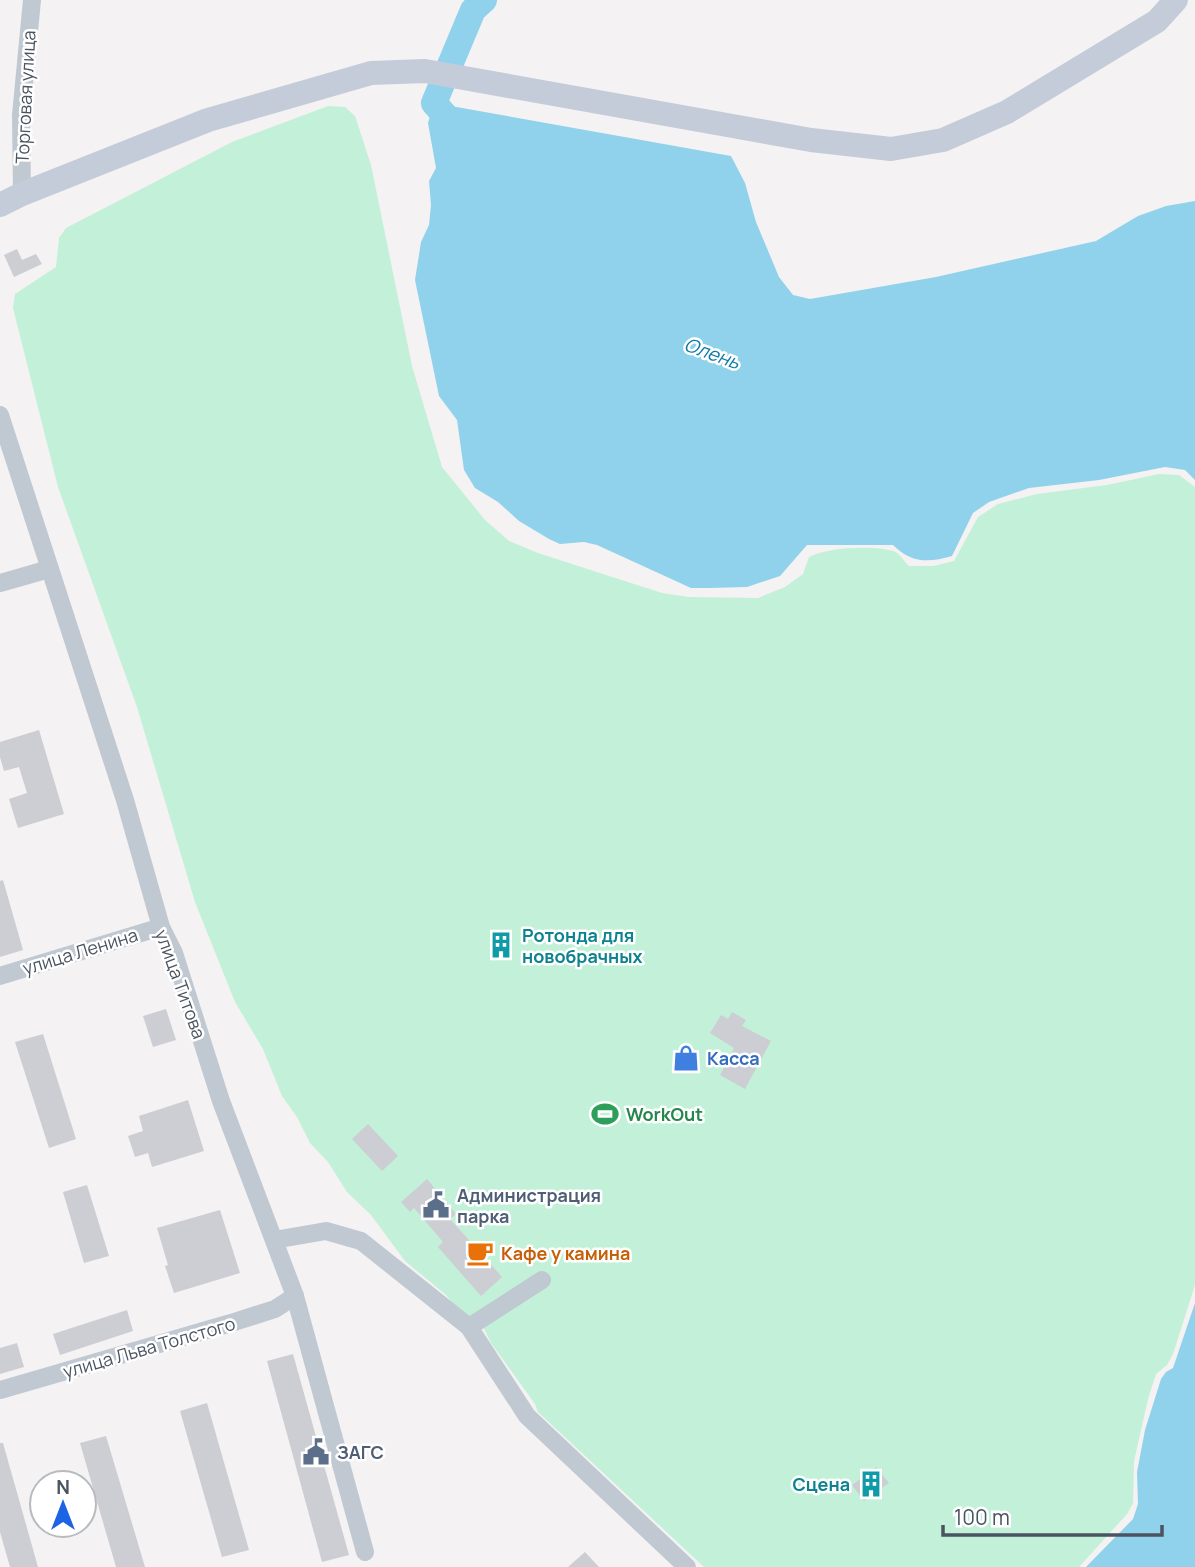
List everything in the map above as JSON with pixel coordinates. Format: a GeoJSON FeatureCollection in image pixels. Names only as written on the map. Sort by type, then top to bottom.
{"type":"FeatureCollection","features":[{"type":"Feature","properties":{"kind":"main road"},"geometry":{"type":"LineString","coordinates":[[11,200],[208,120],[371,74],[425,71],[811,139],[891,149],[943,140],[1007,112],[1157,21],[1177,0]]}},
{"type":"Feature","properties":{"kind":"street","name":"Торговая улица"},"geometry":{"type":"LineString","coordinates":[[11,200],[32,0]]}},
{"type":"Feature","properties":{"kind":"street","name":"улица Титова"},"geometry":{"type":"LineString","coordinates":[[0,415],[125,800],[161,927],[174,953],[221,1101],[295,1296],[365,1552]]}},
{"type":"Feature","properties":{"kind":"street"},"geometry":{"type":"LineString","coordinates":[[0,583],[49,569]]}},
{"type":"Feature","properties":{"kind":"street","name":"улица Ленина"},"geometry":{"type":"LineString","coordinates":[[0,976],[161,927]]}},
{"type":"Feature","properties":{"kind":"street"},"geometry":{"type":"LineString","coordinates":[[274,1240],[326,1231],[361,1241],[469,1327],[527,1416],[687,1567]]}},
{"type":"Feature","properties":{"kind":"street"},"geometry":{"type":"LineString","coordinates":[[469,1327],[542,1280]]}},
{"type":"Feature","properties":{"kind":"street","name":"улица Льва Толстого"},"geometry":{"type":"LineString","coordinates":[[0,1391],[232,1323],[275,1309],[295,1296]]}},
{"type":"Feature","properties":{"kind":"green space"},"geometry":{"type":"Polygon","coordinates":[[[328,106],[345,107],[355,116],[371,165],[412,366],[442,467],[485,520],[509,541],[662,593],[689,597],[758,598],[785,587],[803,574],[809,557],[827,551],[850,548],[884,549],[895,552],[909,566],[934,566],[954,561],[978,517],[998,504],[1037,494],[1107,485],[1159,474],[1179,475],[1195,487],[1195,1285],[1173,1354],[1167,1365],[1156,1374],[1148,1399],[1134,1461],[1133,1503],[1127,1514],[1079,1567],[704,1567],[538,1412],[483,1327],[405,1261],[371,1215],[347,1192],[328,1162],[310,1143],[297,1117],[282,1096],[263,1049],[235,1002],[195,902],[137,707],[58,487],[13,308],[15,294],[56,267],[59,238],[66,228],[232,142],[328,106]]]}},
{"type":"Feature","properties":{"kind":"water"},"geometry":{"type":"Polygon","coordinates":[[[434,103],[731,156],[745,183],[756,222],[779,277],[793,295],[810,299],[936,277],[1096,241],[1138,216],[1166,206],[1195,201],[1195,480],[1185,470],[1165,467],[1099,480],[1029,488],[989,502],[973,513],[952,556],[920,560],[906,555],[893,545],[807,545],[780,576],[747,587],[691,588],[597,545],[584,542],[560,544],[549,539],[519,521],[498,502],[475,488],[464,470],[457,420],[439,396],[415,280],[421,242],[429,225],[429,181],[436,168],[428,123],[434,103]]]}},
{"type":"Feature","properties":{"kind":"water"},"geometry":{"type":"Polygon","coordinates":[[[1195,1303],[1195,1567],[1086,1567],[1133,1519],[1138,1504],[1137,1472],[1145,1430],[1161,1379],[1173,1368],[1195,1303]]]}},
{"type":"Feature","properties":{"kind":"building"},"geometry":{"type":"Polygon","coordinates":[[[17,249],[22,260],[36,254],[42,264],[14,277],[4,255],[17,249]]]}},
{"type":"Feature","properties":{"kind":"building"},"geometry":{"type":"Polygon","coordinates":[[[39,730],[64,814],[18,828],[9,799],[27,793],[19,767],[4,771],[0,742],[39,730]]]}},
{"type":"Feature","properties":{"kind":"building"},"geometry":{"type":"Polygon","coordinates":[[[3,880],[23,950],[0,957],[0,881],[3,880]]]}},
{"type":"Feature","properties":{"kind":"building"},"geometry":{"type":"Polygon","coordinates":[[[166,1009],[176,1040],[153,1047],[143,1016],[166,1009]]]}},
{"type":"Feature","properties":{"kind":"building"},"geometry":{"type":"Polygon","coordinates":[[[732,1012],[746,1020],[742,1026],[771,1041],[745,1089],[720,1075],[734,1048],[710,1033],[721,1015],[728,1019],[732,1012]]]}},
{"type":"Feature","properties":{"kind":"building"},"geometry":{"type":"Polygon","coordinates":[[[43,1034],[76,1139],[49,1148],[15,1042],[43,1034]]]}},
{"type":"Feature","properties":{"kind":"building"},"geometry":{"type":"Polygon","coordinates":[[[188,1100],[204,1151],[152,1167],[148,1153],[135,1157],[128,1136],[143,1131],[139,1116],[188,1100]]]}},
{"type":"Feature","properties":{"kind":"building"},"geometry":{"type":"Polygon","coordinates":[[[368,1124],[398,1156],[382,1171],[352,1139],[368,1124]]]}},
{"type":"Feature","properties":{"kind":"building"},"geometry":{"type":"Polygon","coordinates":[[[427,1179],[456,1214],[450,1219],[502,1277],[481,1296],[438,1247],[443,1242],[414,1208],[410,1212],[401,1202],[427,1179]]]}},
{"type":"Feature","properties":{"kind":"building"},"geometry":{"type":"Polygon","coordinates":[[[87,1185],[109,1256],[84,1263],[63,1192],[87,1185]]]}},
{"type":"Feature","properties":{"kind":"building"},"geometry":{"type":"Polygon","coordinates":[[[220,1210],[240,1273],[174,1293],[157,1228],[220,1210]]]}},
{"type":"Feature","properties":{"kind":"building"},"geometry":{"type":"Polygon","coordinates":[[[127,1310],[133,1331],[60,1355],[53,1334],[127,1310]]]}},
{"type":"Feature","properties":{"kind":"building"},"geometry":{"type":"Polygon","coordinates":[[[17,1343],[24,1367],[0,1374],[0,1348],[17,1343]]]}},
{"type":"Feature","properties":{"kind":"building"},"geometry":{"type":"Polygon","coordinates":[[[293,1354],[349,1555],[322,1562],[267,1361],[293,1354]]]}},
{"type":"Feature","properties":{"kind":"building"},"geometry":{"type":"Polygon","coordinates":[[[207,1403],[249,1550],[222,1557],[180,1411],[207,1403]]]}},
{"type":"Feature","properties":{"kind":"building"},"geometry":{"type":"Polygon","coordinates":[[[106,1436],[145,1567],[116,1567],[98,1505],[98,1469],[88,1469],[80,1443],[106,1436]]]}},
{"type":"Feature","properties":{"kind":"building"},"geometry":{"type":"Polygon","coordinates":[[[0,1443],[3,1443],[38,1567],[10,1567],[0,1532],[0,1443]]]}},
{"type":"Feature","properties":{"kind":"building","name":"Сцена"},"geometry":{"type":"Polygon","coordinates":[[[876,1467],[889,1483],[864,1501],[852,1485],[876,1467]]]}},
{"type":"Feature","properties":{"kind":"building"},"geometry":{"type":"Polygon","coordinates":[[[585,1552],[599,1567],[568,1567],[585,1552]]]}},
{"type":"Feature","properties":{"kind":"waterway","name":"Олень"},"geometry":{"type":"LineString","coordinates":[[458,130],[434,103],[473,10],[484,0]]}},
{"type":"Feature","properties":{"kind":"place","name":"Ротонда для новобрачных"},"geometry":{"type":"Point","coordinates":[501,945]}},
{"type":"Feature","properties":{"kind":"place","name":"Касса"},"geometry":{"type":"Point","coordinates":[686,1058]}},
{"type":"Feature","properties":{"kind":"place","name":"WorkOut"},"geometry":{"type":"Point","coordinates":[605,1114]}},
{"type":"Feature","properties":{"kind":"place","name":"Администрация парка"},"geometry":{"type":"Point","coordinates":[436,1205]}},
{"type":"Feature","properties":{"kind":"place","name":"Кафе у камина"},"geometry":{"type":"Point","coordinates":[480,1253]}},
{"type":"Feature","properties":{"kind":"place","name":"ЗАГС"},"geometry":{"type":"Point","coordinates":[316,1452]}},
{"type":"Feature","properties":{"kind":"place","name":"Сцена"},"geometry":{"type":"Point","coordinates":[871,1484]}}]}
